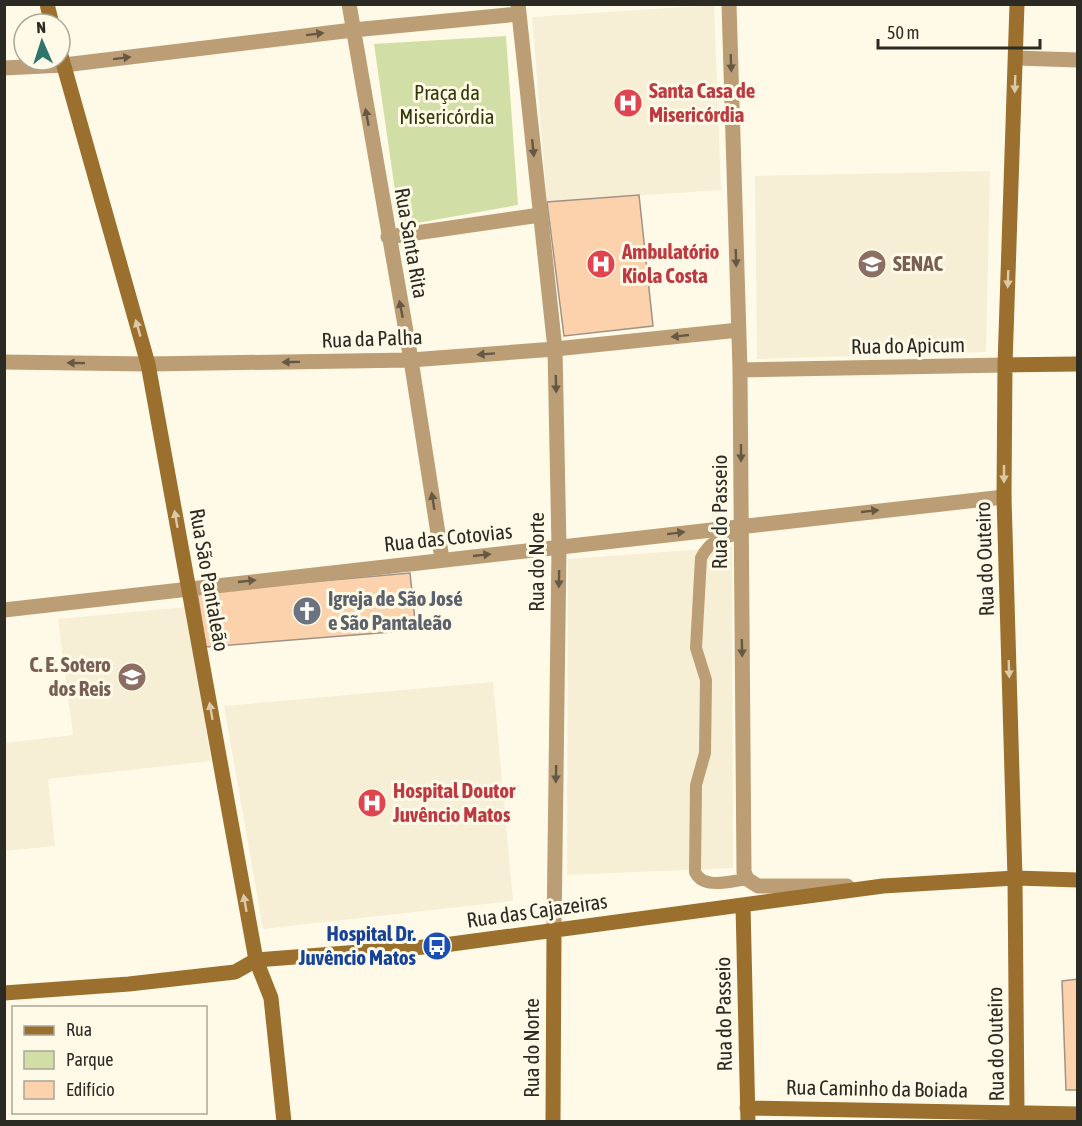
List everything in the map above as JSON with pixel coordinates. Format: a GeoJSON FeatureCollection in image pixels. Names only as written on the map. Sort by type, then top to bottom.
{"type":"FeatureCollection","features":[{"type":"Feature","properties":{"kind":"street","name":"Rua Santa Rita"},"geometry":{"type":"LineString","coordinates":[[349,4],[411,360],[442,559]]}},
{"type":"Feature","properties":{"kind":"street","name":"Rua do Passeio"},"geometry":{"type":"LineString","coordinates":[[729,4],[740,370],[744,872],[747,879]]}},
{"type":"Feature","properties":{"kind":"street","name":"Rua do Outeiro"},"geometry":{"type":"LineString","coordinates":[[1017,4],[1005,365],[1004,497],[1015,878],[1017,1117]]}},
{"type":"Feature","properties":{"kind":"street"},"geometry":{"type":"LineString","coordinates":[[72,58],[353,30],[518,9]]}},
{"type":"Feature","properties":{"kind":"street","name":"Rua do Norte"},"geometry":{"type":"LineString","coordinates":[[518,9],[555,349],[559,547],[553,1122]]}},
{"type":"Feature","properties":{"kind":"street"},"geometry":{"type":"LineString","coordinates":[[1016,58],[1077,60]]}},
{"type":"Feature","properties":{"kind":"street","name":"Rua São Pantaleão"},"geometry":{"type":"LineString","coordinates":[[66,72],[148,364],[256,960],[271,998],[284,1122]]}},
{"type":"Feature","properties":{"kind":"street"},"geometry":{"type":"LineString","coordinates":[[388,237],[540,215]]}},
{"type":"Feature","properties":{"kind":"street","name":"Rua da Palha"},"geometry":{"type":"LineString","coordinates":[[4,362],[148,364],[411,360],[555,349],[739,330]]}},
{"type":"Feature","properties":{"kind":"street","name":"Rua do Apicum"},"geometry":{"type":"LineString","coordinates":[[740,370],[1077,364]]}},
{"type":"Feature","properties":{"kind":"street","name":"Rua das Cotovias"},"geometry":{"type":"LineString","coordinates":[[4,610],[442,559],[741,529],[1004,497]]}},
{"type":"Feature","properties":{"kind":"street","name":"Rua das Cajazeiras"},"geometry":{"type":"LineString","coordinates":[[4,993],[129,984],[235,972],[256,960],[437,946],[883,886],[1015,878],[1077,880]]}},
{"type":"Feature","properties":{"kind":"street"},"geometry":{"type":"LineString","coordinates":[[747,879],[758,886],[883,886]]}},
{"type":"Feature","properties":{"kind":"street","name":"Rua do Passeio"},"geometry":{"type":"LineString","coordinates":[[743,905],[748,1115]]}},
{"type":"Feature","properties":{"kind":"street","name":"Rua Caminho da Boiada"},"geometry":{"type":"LineString","coordinates":[[748,1115],[1017,1117],[1077,1114]]}},
{"type":"Feature","properties":{"kind":"lane"},"geometry":{"type":"LineString","coordinates":[[741,529],[715,540],[701,558],[696,648],[706,680],[705,753],[696,785],[695,872],[702,881],[710,883],[747,879]]}},
{"type":"Feature","properties":{"kind":"shaded area","name":"Santa Casa de Misericórdia"},"geometry":{"type":"Polygon","coordinates":[[[714,5],[721,190],[547,202],[532,17],[714,5]]]}},
{"type":"Feature","properties":{"kind":"shaded area","name":"SENAC"},"geometry":{"type":"Polygon","coordinates":[[[990,171],[986,352],[757,359],[755,176],[990,171]]]}},
{"type":"Feature","properties":{"kind":"shaded area"},"geometry":{"type":"Polygon","coordinates":[[[732,547],[733,868],[567,875],[568,559],[732,547]]]}},
{"type":"Feature","properties":{"kind":"shaded area","name":"C. E. Sotero dos Reis"},"geometry":{"type":"Polygon","coordinates":[[[187,607],[211,761],[48,779],[55,846],[5,851],[5,743],[73,735],[58,619],[187,607]]]}},
{"type":"Feature","properties":{"kind":"shaded area","name":"Hospital Doutor Juvêncio Matos"},"geometry":{"type":"Polygon","coordinates":[[[493,682],[513,901],[263,929],[224,706],[493,682]]]}},
{"type":"Feature","properties":{"kind":"green space","name":"Praça da Misericórdia"},"geometry":{"type":"Polygon","coordinates":[[[506,36],[518,205],[400,226],[374,44],[506,36]]]}},
{"type":"Feature","properties":{"kind":"building","name":"Ambulatório Kiola Costa"},"geometry":{"type":"Polygon","coordinates":[[[639,195],[653,326],[564,336],[547,202],[639,195]]]}},
{"type":"Feature","properties":{"kind":"building","name":"Igreja de São José e São Pantaleão"},"geometry":{"type":"Polygon","coordinates":[[[410,573],[416,630],[206,647],[197,592],[410,573]]]}},
{"type":"Feature","properties":{"kind":"building"},"geometry":{"type":"Polygon","coordinates":[[[1078,979],[1078,1090],[1066,1090],[1062,981],[1078,979]]]}},
{"type":"Feature","properties":{"kind":"place","name":"Santa Casa de Misericórdia"},"geometry":{"type":"Point","coordinates":[628,103]}},
{"type":"Feature","properties":{"kind":"place","name":"Ambulatório Kiola Costa"},"geometry":{"type":"Point","coordinates":[601,264]}},
{"type":"Feature","properties":{"kind":"place","name":"SENAC"},"geometry":{"type":"Point","coordinates":[872,264]}},
{"type":"Feature","properties":{"kind":"place","name":"Igreja de São José e São Pantaleão"},"geometry":{"type":"Point","coordinates":[307,611]}},
{"type":"Feature","properties":{"kind":"place","name":"C. E. Sotero dos Reis"},"geometry":{"type":"Point","coordinates":[132,677]}},
{"type":"Feature","properties":{"kind":"place","name":"Hospital Doutor Juvêncio Matos"},"geometry":{"type":"Point","coordinates":[372,803]}},
{"type":"Feature","properties":{"kind":"place","name":"Hospital Dr. Juvêncio Matos"},"geometry":{"type":"Point","coordinates":[437,946]}}]}
